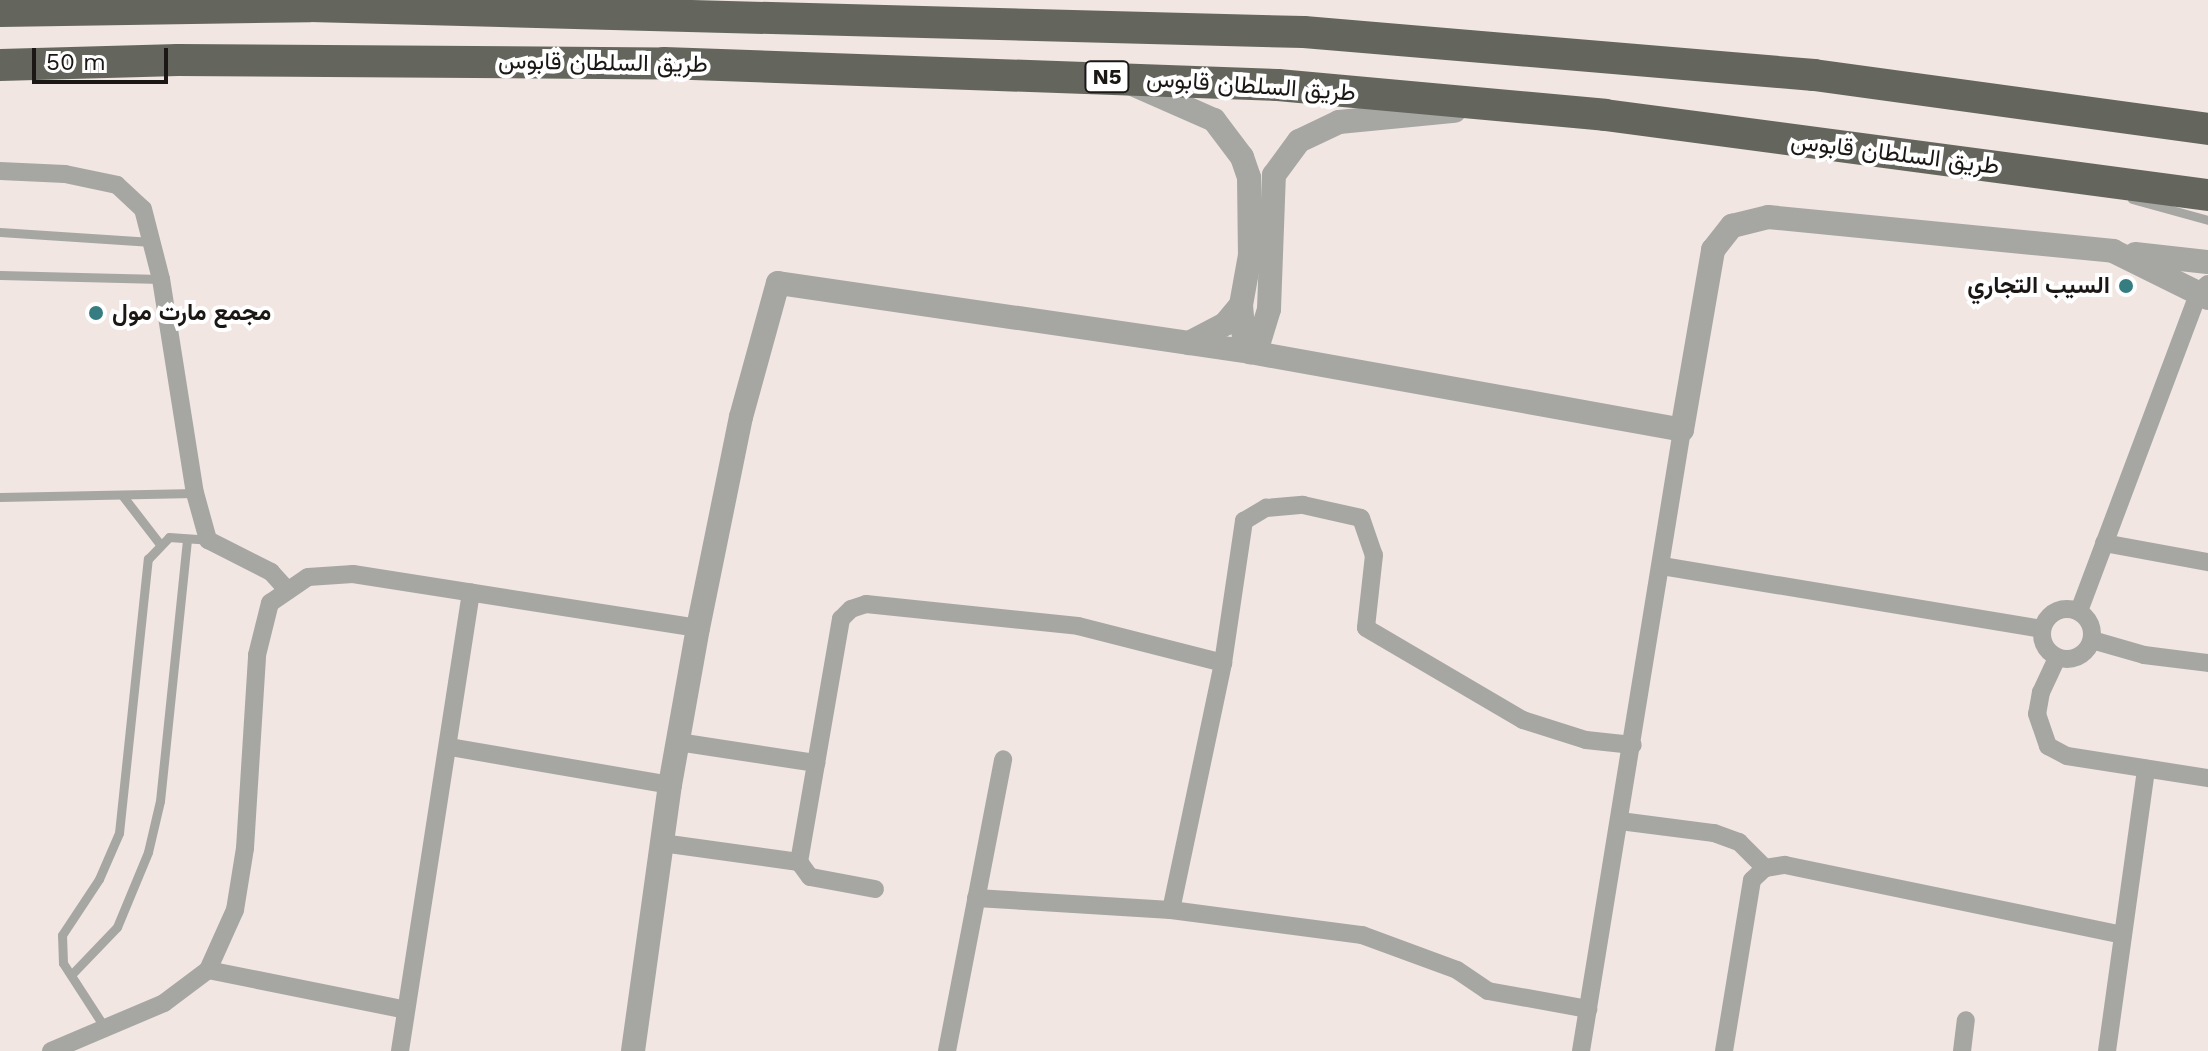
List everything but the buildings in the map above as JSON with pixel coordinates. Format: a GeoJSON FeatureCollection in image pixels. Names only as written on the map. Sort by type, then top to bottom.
{"type":"FeatureCollection","features":[{"type":"Feature","properties":{"kind":"highway"},"geometry":{"type":"LineString","coordinates":[[310,6],[396,0]]}},
{"type":"Feature","properties":{"kind":"highway","name":"طريق السلطان قابوس"},"geometry":{"type":"LineString","coordinates":[[0,11],[310,6],[1304,32],[1814,75],[2208,129]]}},
{"type":"Feature","properties":{"kind":"highway","name":"طريق السلطان قابوس"},"geometry":{"type":"LineString","coordinates":[[0,65],[419,59],[1121,77],[1484,104],[2208,195]]}},
{"type":"Feature","properties":{"kind":"street"},"geometry":{"type":"LineString","coordinates":[[1121,77],[1214,120],[1242,157],[1253,198],[1241,305],[1244,341],[1250,352]]}},
{"type":"Feature","properties":{"kind":"street"},"geometry":{"type":"LineString","coordinates":[[1993,99],[2036,93],[2208,115]]}},
{"type":"Feature","properties":{"kind":"street"},"geometry":{"type":"LineString","coordinates":[[1250,352],[1259,342],[1269,309],[1270,193],[1278,167],[1299,141],[1339,122],[1446,113],[1484,104]]}},
{"type":"Feature","properties":{"kind":"street"},"geometry":{"type":"LineString","coordinates":[[0,171],[65,174],[117,185],[143,209],[161,279],[195,493],[208,540],[271,572],[288,591]]}},
{"type":"Feature","properties":{"kind":"street"},"geometry":{"type":"LineString","coordinates":[[1581,1051],[1713,250],[1732,226],[1768,217],[2208,262]]}},
{"type":"Feature","properties":{"kind":"street"},"geometry":{"type":"LineString","coordinates":[[2079,611],[2205,292],[2113,251]]}},
{"type":"Feature","properties":{"kind":"street"},"geometry":{"type":"LineString","coordinates":[[633,1051],[670,785],[698,628],[741,417],[778,283],[1250,352],[1682,430]]}},
{"type":"Feature","properties":{"kind":"street"},"geometry":{"type":"LineString","coordinates":[[1189,343],[1225,324],[1241,305]]}},
{"type":"Feature","properties":{"kind":"street"},"geometry":{"type":"LineString","coordinates":[[1269,309],[1280,337],[1304,362]]}},
{"type":"Feature","properties":{"kind":"street"},"geometry":{"type":"LineString","coordinates":[[1171,910],[1223,663],[1244,521],[1266,508],[1303,505],[1361,518],[1374,555],[1366,628],[1523,720],[1586,740],[1633,745]]}},
{"type":"Feature","properties":{"kind":"street"},"geometry":{"type":"LineString","coordinates":[[2104,543],[2208,562]]}},
{"type":"Feature","properties":{"kind":"street"},"geometry":{"type":"LineString","coordinates":[[1662,566],[2042,629]]}},
{"type":"Feature","properties":{"kind":"street"},"geometry":{"type":"LineString","coordinates":[[51,1051],[164,1003],[208,970],[238,895],[257,655],[270,603],[308,577],[353,574],[698,628]]}},
{"type":"Feature","properties":{"kind":"street"},"geometry":{"type":"LineString","coordinates":[[400,1051],[450,747],[471,592]]}},
{"type":"Feature","properties":{"kind":"street"},"geometry":{"type":"LineString","coordinates":[[799,862],[841,619],[866,604],[1078,626],[1223,663]]}},
{"type":"Feature","properties":{"kind":"street"},"geometry":{"type":"LineString","coordinates":[[2060,610],[2079,611],[2092,629],[2092,640],[2079,657],[2057,658],[2044,647],[2042,629],[2060,610]]}},
{"type":"Feature","properties":{"kind":"street"},"geometry":{"type":"LineString","coordinates":[[2092,640],[2144,655],[2208,663]]}},
{"type":"Feature","properties":{"kind":"street"},"geometry":{"type":"LineString","coordinates":[[2057,658],[2041,692],[2037,714],[2048,746],[2067,756],[2208,778]]}},
{"type":"Feature","properties":{"kind":"street"},"geometry":{"type":"LineString","coordinates":[[678,742],[816,763]]}},
{"type":"Feature","properties":{"kind":"street"},"geometry":{"type":"LineString","coordinates":[[450,747],[670,785]]}},
{"type":"Feature","properties":{"kind":"street"},"geometry":{"type":"LineString","coordinates":[[947,1051],[1003,759]]}},
{"type":"Feature","properties":{"kind":"street"},"geometry":{"type":"LineString","coordinates":[[2107,1051],[2146,769]]}},
{"type":"Feature","properties":{"kind":"street"},"geometry":{"type":"LineString","coordinates":[[1620,821],[1714,833],[1739,842],[1765,868]]}},
{"type":"Feature","properties":{"kind":"street"},"geometry":{"type":"LineString","coordinates":[[662,843],[799,862],[810,877],[875,889]]}},
{"type":"Feature","properties":{"kind":"street"},"geometry":{"type":"LineString","coordinates":[[1724,1051],[1752,880],[1765,868],[1785,865],[2123,935]]}},
{"type":"Feature","properties":{"kind":"street"},"geometry":{"type":"LineString","coordinates":[[976,898],[1171,910],[1362,935],[1457,970],[1488,991],[1588,1009]]}},
{"type":"Feature","properties":{"kind":"street"},"geometry":{"type":"LineString","coordinates":[[208,970],[406,1010]]}},
{"type":"Feature","properties":{"kind":"street"},"geometry":{"type":"LineString","coordinates":[[1962,1051],[1966,1020]]}},
{"type":"Feature","properties":{"kind":"lane"},"geometry":{"type":"LineString","coordinates":[[2068,177],[2208,220]]}},
{"type":"Feature","properties":{"kind":"lane"},"geometry":{"type":"LineString","coordinates":[[0,232],[153,242]]}},
{"type":"Feature","properties":{"kind":"lane"},"geometry":{"type":"LineString","coordinates":[[0,275],[161,279]]}},
{"type":"Feature","properties":{"kind":"lane"},"geometry":{"type":"LineString","coordinates":[[0,497],[195,493]]}},
{"type":"Feature","properties":{"kind":"lane"},"geometry":{"type":"LineString","coordinates":[[122,495],[159,543]]}},
{"type":"Feature","properties":{"kind":"lane"},"geometry":{"type":"LineString","coordinates":[[105,1028],[71,975],[60,950],[62,935],[99,879],[119,833],[148,559],[159,543],[169,537],[208,540]]}},
{"type":"Feature","properties":{"kind":"lane"},"geometry":{"type":"LineString","coordinates":[[71,975],[117,927],[148,852],[160,801],[187,539]]}},
{"type":"Feature","properties":{"kind":"place","name":"السيب التجاري"},"geometry":{"type":"Point","coordinates":[2126,286]}},
{"type":"Feature","properties":{"kind":"place","name":"مجمع مارت مول"},"geometry":{"type":"Point","coordinates":[96,313]}}]}
